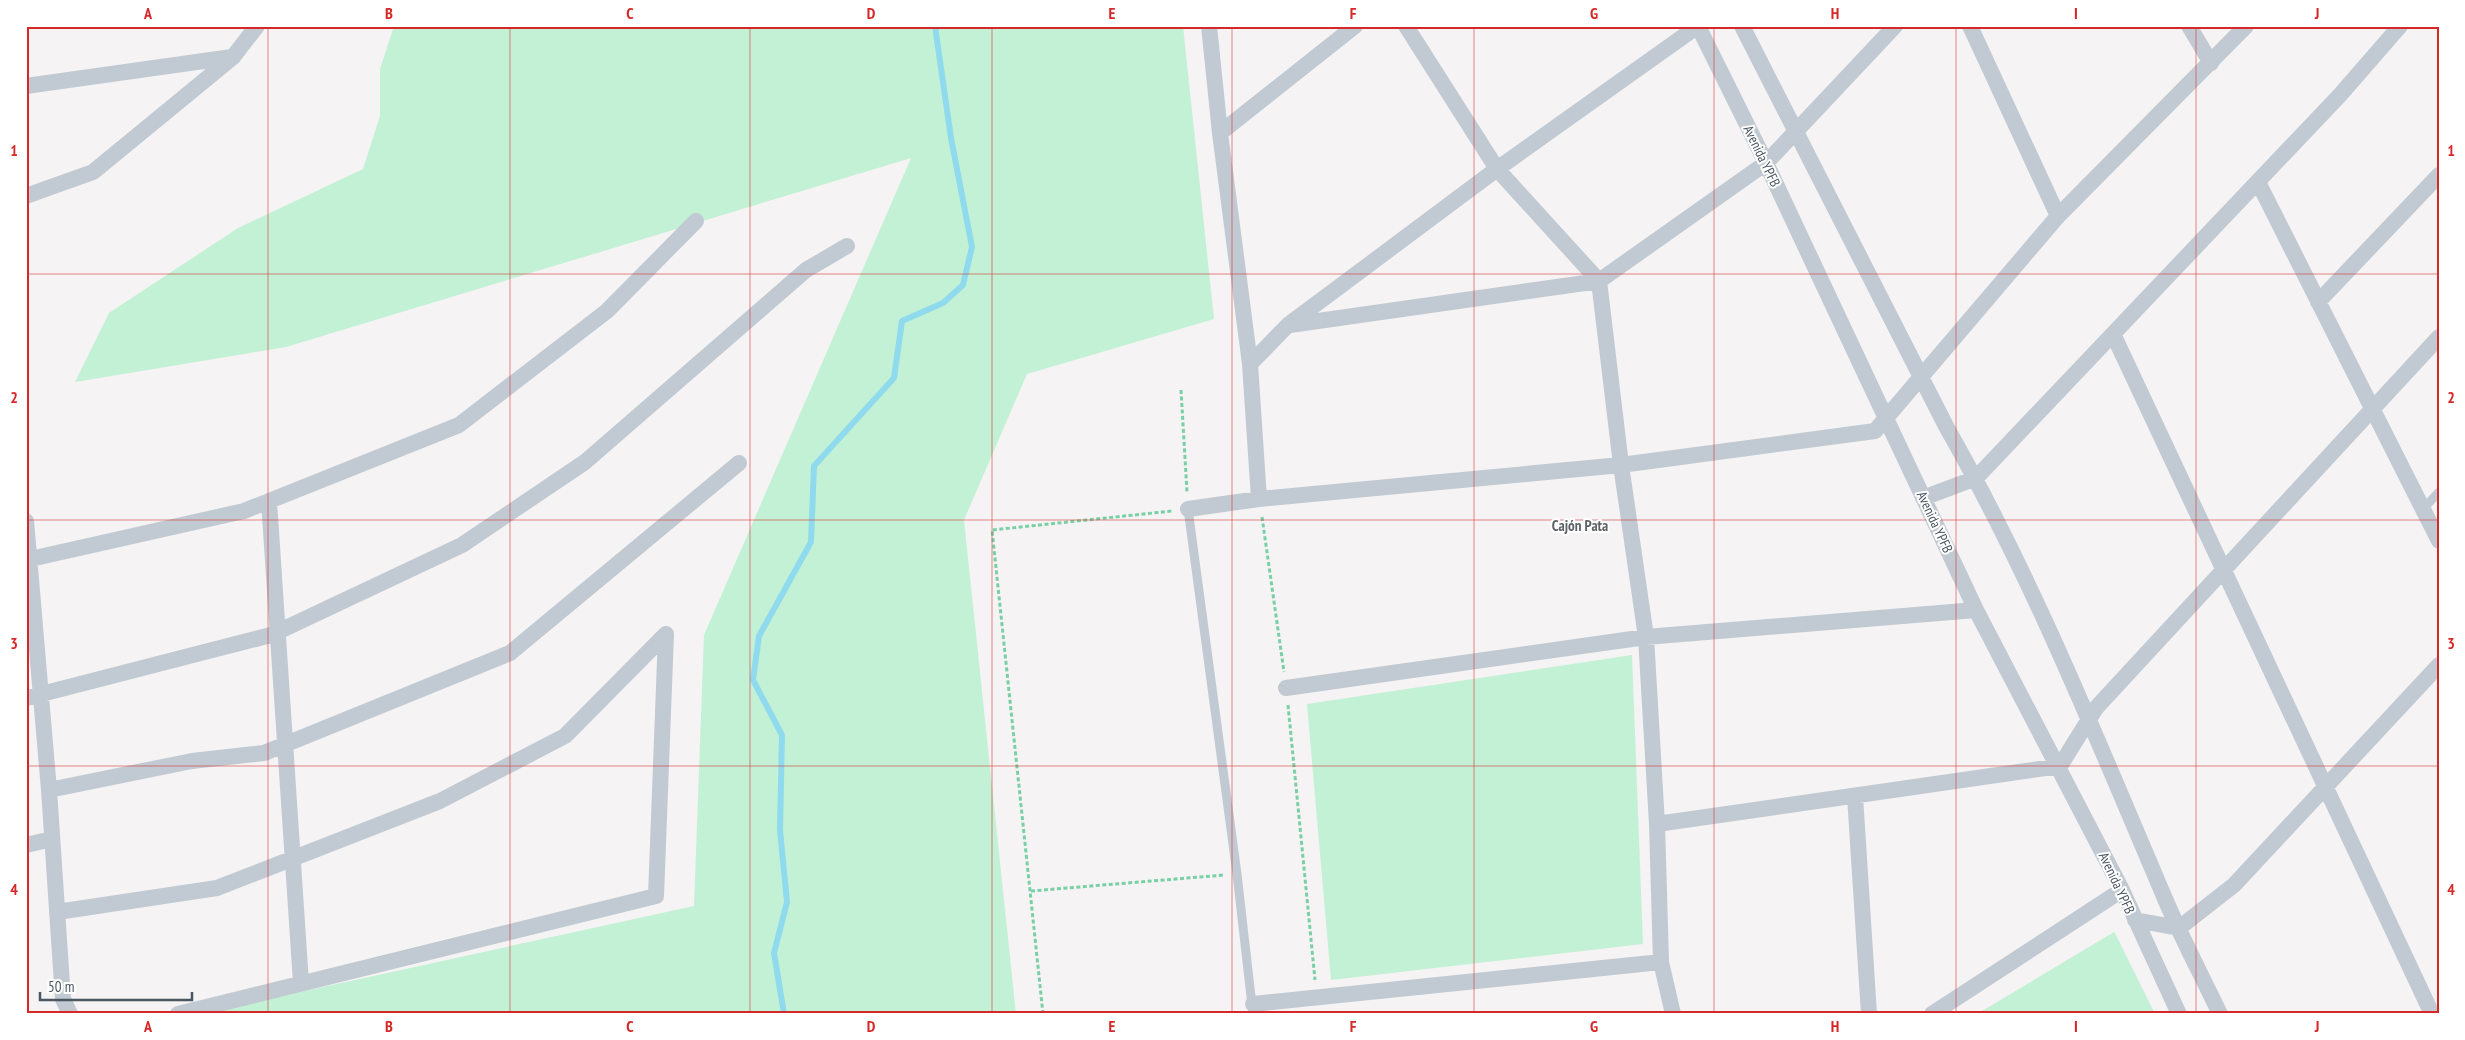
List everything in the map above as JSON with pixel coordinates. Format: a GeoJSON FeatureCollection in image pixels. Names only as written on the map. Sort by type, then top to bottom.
{"type":"FeatureCollection","features":[{"type":"Feature","properties":{"kind":"street"},"geometry":{"type":"LineString","coordinates":[[26,196],[92,172],[233,57],[257,26]]}},
{"type":"Feature","properties":{"kind":"street"},"geometry":{"type":"LineString","coordinates":[[1209,26],[1220,133],[1250,364],[1259,499]]}},
{"type":"Feature","properties":{"kind":"street"},"geometry":{"type":"LineString","coordinates":[[1220,133],[1355,26]]}},
{"type":"Feature","properties":{"kind":"street"},"geometry":{"type":"LineString","coordinates":[[1406,26],[1497,169],[1599,280],[1621,465],[1646,637],[1657,824],[1661,962],[1674,1014]]}},
{"type":"Feature","properties":{"kind":"street"},"geometry":{"type":"LineString","coordinates":[[1250,364],[1288,325],[1497,169],[1698,26]]}},
{"type":"Feature","properties":{"kind":"street","name":"Avenida YPFB"},"geometry":{"type":"LineString","coordinates":[[1698,26],[1766,163],[1976,610],[2060,766],[2122,890],[2179,1014]]}},
{"type":"Feature","properties":{"kind":"street"},"geometry":{"type":"LineString","coordinates":[[1742,26],[1920,376],[1976,478],[2090,719],[2179,928],[2220,1014]]}},
{"type":"Feature","properties":{"kind":"street"},"geometry":{"type":"LineString","coordinates":[[1288,325],[1599,280],[1766,163],[1894,26]]}},
{"type":"Feature","properties":{"kind":"street"},"geometry":{"type":"LineString","coordinates":[[1970,26],[2058,216]]}},
{"type":"Feature","properties":{"kind":"street"},"geometry":{"type":"LineString","coordinates":[[2189,26],[2211,63]]}},
{"type":"Feature","properties":{"kind":"street"},"geometry":{"type":"LineString","coordinates":[[1188,509],[1259,499],[1621,465],[1875,432],[1885,417],[2058,216],[2246,26]]}},
{"type":"Feature","properties":{"kind":"street"},"geometry":{"type":"LineString","coordinates":[[1923,498],[1976,478],[2340,95],[2400,26]]}},
{"type":"Feature","properties":{"kind":"street"},"geometry":{"type":"LineString","coordinates":[[26,86],[233,57]]}},
{"type":"Feature","properties":{"kind":"street"},"geometry":{"type":"LineString","coordinates":[[2318,302],[2439,175]]}},
{"type":"Feature","properties":{"kind":"street"},"geometry":{"type":"LineString","coordinates":[[2258,182],[2439,541]]}},
{"type":"Feature","properties":{"kind":"street"},"geometry":{"type":"LineString","coordinates":[[28,560],[244,512],[459,425],[607,311],[696,221]]}},
{"type":"Feature","properties":{"kind":"street"},"geometry":{"type":"LineString","coordinates":[[34,696],[278,632],[462,545],[585,462],[806,270],[847,246]]}},
{"type":"Feature","properties":{"kind":"street"},"geometry":{"type":"LineString","coordinates":[[2113,334],[2432,1014]]}},
{"type":"Feature","properties":{"kind":"street"},"geometry":{"type":"LineString","coordinates":[[1657,824],[2060,766],[2096,708],[2439,336]]}},
{"type":"Feature","properties":{"kind":"street"},"geometry":{"type":"LineString","coordinates":[[49,790],[192,761],[264,753],[510,653],[739,463]]}},
{"type":"Feature","properties":{"kind":"street"},"geometry":{"type":"LineString","coordinates":[[269,501],[301,983]]}},
{"type":"Feature","properties":{"kind":"street"},"geometry":{"type":"LineString","coordinates":[[26,521],[34,696],[49,790],[63,999],[70,1014]]}},
{"type":"Feature","properties":{"kind":"street"},"geometry":{"type":"LineString","coordinates":[[1286,688],[1646,637],[1976,610]]}},
{"type":"Feature","properties":{"kind":"street"},"geometry":{"type":"LineString","coordinates":[[57,912],[217,888],[440,801],[565,736],[666,634],[656,896],[178,1014]]}},
{"type":"Feature","properties":{"kind":"street"},"geometry":{"type":"LineString","coordinates":[[2135,920],[2179,928],[2234,885],[2439,665]]}},
{"type":"Feature","properties":{"kind":"street"},"geometry":{"type":"LineString","coordinates":[[1855,796],[1869,1014]]}},
{"type":"Feature","properties":{"kind":"street"},"geometry":{"type":"LineString","coordinates":[[26,845],[52,839]]}},
{"type":"Feature","properties":{"kind":"street"},"geometry":{"type":"LineString","coordinates":[[1932,1014],[2122,890]]}},
{"type":"Feature","properties":{"kind":"street"},"geometry":{"type":"LineString","coordinates":[[1253,1009],[1317,998],[1661,962]]}},
{"type":"Feature","properties":{"kind":"lane"},"geometry":{"type":"LineString","coordinates":[[2423,509],[2439,492]]}},
{"type":"Feature","properties":{"kind":"lane"},"geometry":{"type":"LineString","coordinates":[[1188,509],[1237,874],[1253,1009]]}},
{"type":"Feature","properties":{"kind":"path"},"geometry":{"type":"LineString","coordinates":[[1043,1014],[992,530],[1188,509],[1181,390]]}},
{"type":"Feature","properties":{"kind":"path"},"geometry":{"type":"LineString","coordinates":[[1259,499],[1286,688],[1317,998]]}},
{"type":"Feature","properties":{"kind":"path"},"geometry":{"type":"LineString","coordinates":[[1031,891],[1237,874]]}},
{"type":"Feature","properties":{"kind":"green space"},"geometry":{"type":"Polygon","coordinates":[[[394,26],[1183,26],[1214,319],[1027,374],[964,520],[1016,1014],[199,1014],[694,906],[704,635],[911,158],[286,347],[75,382],[109,313],[238,228],[363,169],[380,116],[380,69],[394,26]]]}},
{"type":"Feature","properties":{"kind":"green space"},"geometry":{"type":"Polygon","coordinates":[[[1632,655],[1643,944],[1331,980],[1307,704],[1632,655]]]}},
{"type":"Feature","properties":{"kind":"green space"},"geometry":{"type":"Polygon","coordinates":[[[2114,932],[2155,1014],[1977,1014],[2114,932]]]}},
{"type":"Feature","properties":{"kind":"waterway"},"geometry":{"type":"LineString","coordinates":[[784,1014],[774,953],[787,902],[780,830],[782,735],[753,680],[759,636],[811,542],[814,466],[894,378],[902,321],[943,303],[963,285],[972,247],[951,138],[935,26]]}},
{"type":"Feature","properties":{"kind":"district","name":"Cajón Pata"},"geometry":{"type":"Point","coordinates":[1580,526]}}]}
